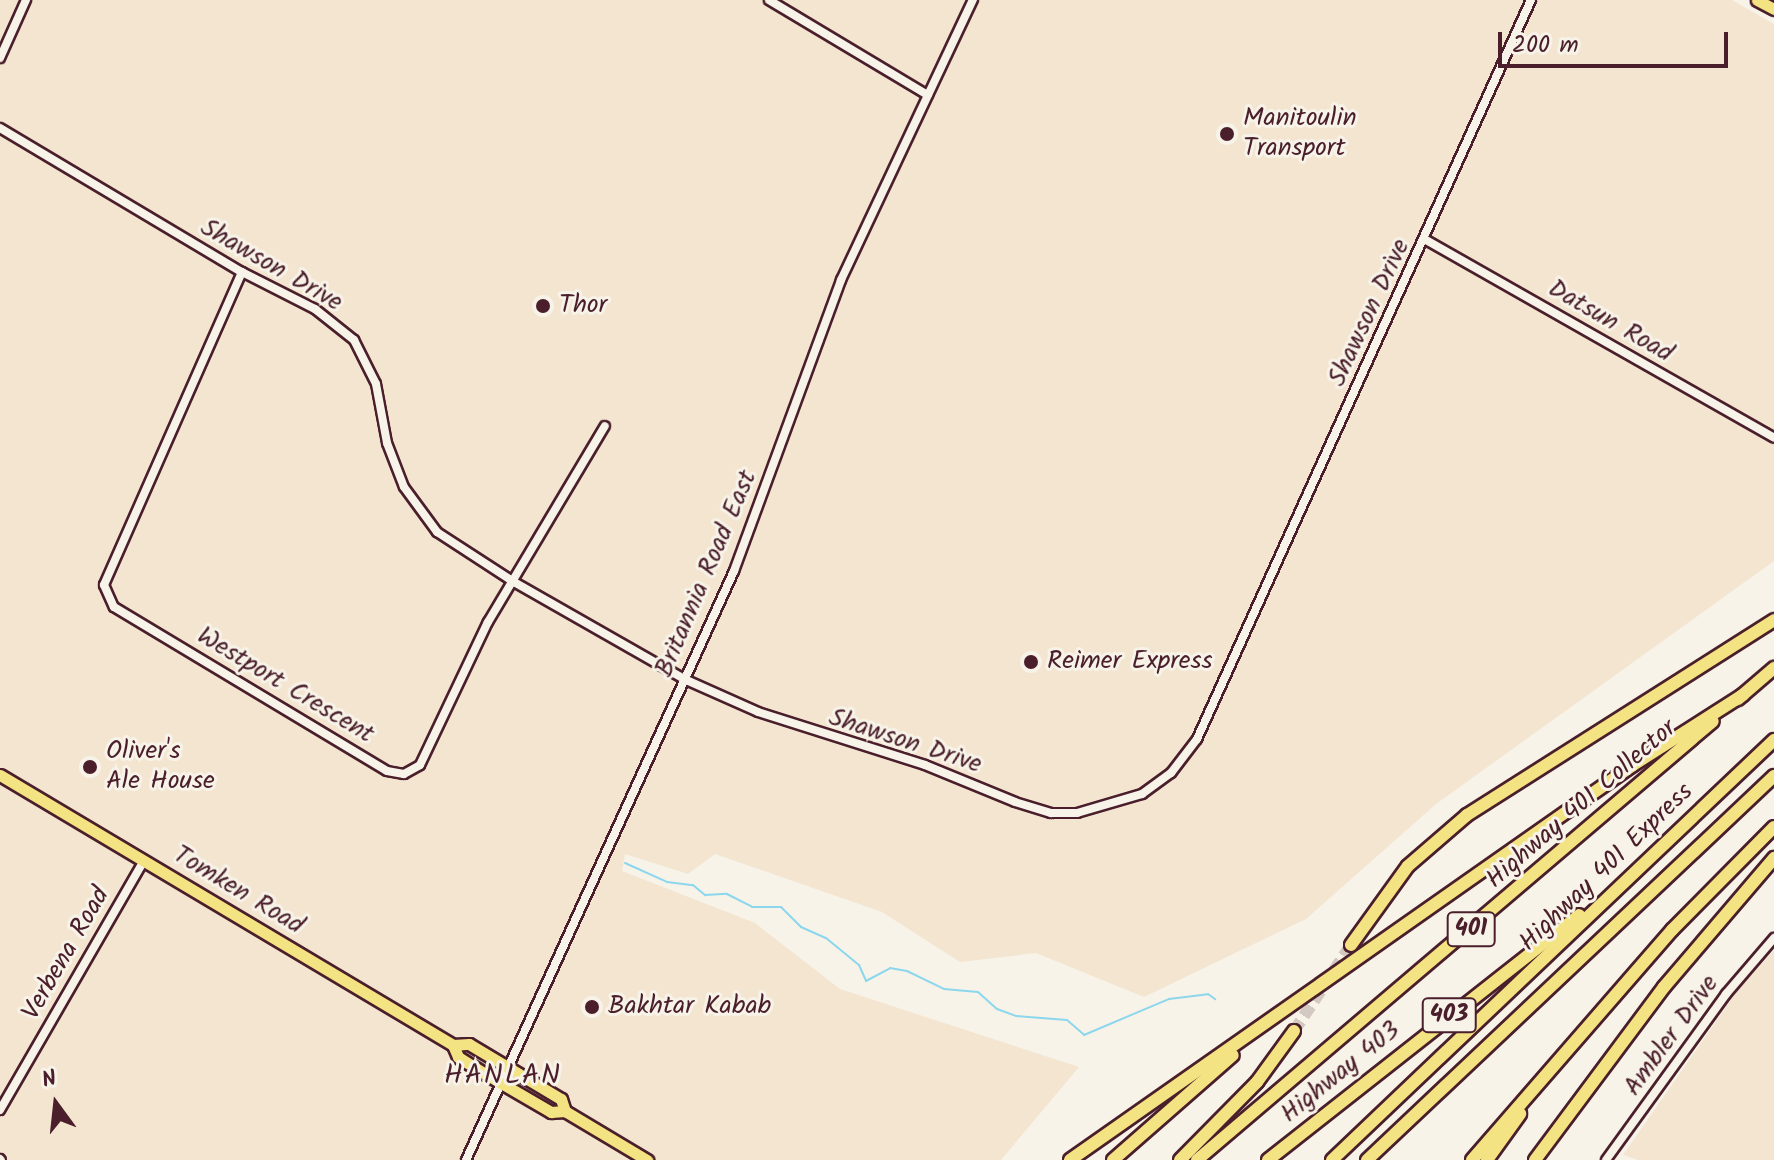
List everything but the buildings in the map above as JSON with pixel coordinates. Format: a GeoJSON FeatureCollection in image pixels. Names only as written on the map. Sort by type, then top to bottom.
{"type":"FeatureCollection","features":[{"type":"Feature","properties":{"kind":"highway"},"geometry":{"type":"LineString","coordinates":[[1351,945],[1408,866],[1467,815],[1774,620]]}},
{"type":"Feature","properties":{"kind":"highway","name":"Highway 401 Collector"},"geometry":{"type":"LineString","coordinates":[[1197,1160],[1774,668]]}},
{"type":"Feature","properties":{"kind":"highway"},"geometry":{"type":"LineString","coordinates":[[1070,1160],[1272,1022],[1633,765],[1743,695]]}},
{"type":"Feature","properties":{"kind":"highway","name":"Highway 401 Express"},"geometry":{"type":"LineString","coordinates":[[1332,1160],[1774,740]]}},
{"type":"Feature","properties":{"kind":"highway","name":"Highway 401 Express"},"geometry":{"type":"LineString","coordinates":[[1369,1160],[1774,776]]}},
{"type":"Feature","properties":{"kind":"highway"},"geometry":{"type":"LineString","coordinates":[[1472,1160],[1672,930],[1774,827]]}},
{"type":"Feature","properties":{"kind":"highway"},"geometry":{"type":"LineString","coordinates":[[1535,1160],[1664,987],[1774,858]]}},
{"type":"Feature","properties":{"kind":"highway","name":"Highway 403"},"geometry":{"type":"LineString","coordinates":[[1268,1160],[1633,874]]}},
{"type":"Feature","properties":{"kind":"highway"},"geometry":{"type":"LineString","coordinates":[[1113,1160],[1272,1022]]}},
{"type":"Feature","properties":{"kind":"highway"},"geometry":{"type":"LineString","coordinates":[[1180,1160],[1257,1082],[1294,1031]]}},
{"type":"Feature","properties":{"kind":"highway"},"geometry":{"type":"LineString","coordinates":[[1487,1160],[1558,1062]]}},
{"type":"Feature","properties":{"kind":"main road"},"geometry":{"type":"LineString","coordinates":[[1757,0],[1774,9]]}},
{"type":"Feature","properties":{"kind":"main road","name":"Tomken Road"},"geometry":{"type":"LineString","coordinates":[[0,775],[453,1045],[469,1044],[561,1099],[565,1111]]}},
{"type":"Feature","properties":{"kind":"main road","name":"Tomken Road"},"geometry":{"type":"LineString","coordinates":[[453,1045],[458,1057],[501,1083],[551,1112],[565,1111],[647,1160]]}},
{"type":"Feature","properties":{"kind":"street"},"geometry":{"type":"LineString","coordinates":[[0,58],[26,0]]}},
{"type":"Feature","properties":{"kind":"street"},"geometry":{"type":"LineString","coordinates":[[769,0],[928,95]]}},
{"type":"Feature","properties":{"kind":"street","name":"Britannia Road East"},"geometry":{"type":"LineString","coordinates":[[466,1160],[760,508],[841,280],[973,0]]}},
{"type":"Feature","properties":{"kind":"street","name":"Shawson Drive"},"geometry":{"type":"LineString","coordinates":[[0,128],[242,272],[315,309],[354,340],[376,384],[387,443],[404,487],[437,532],[514,582],[684,679],[814,734],[925,765],[1051,813],[1101,809],[1142,794],[1171,773],[1197,739],[1426,240],[1531,0]]}},
{"type":"Feature","properties":{"kind":"street","name":"Datsun Road"},"geometry":{"type":"LineString","coordinates":[[1426,240],[1774,438]]}},
{"type":"Feature","properties":{"kind":"street","name":"Westport Crescent"},"geometry":{"type":"LineString","coordinates":[[242,272],[106,574],[104,585],[114,607],[387,771],[404,774],[420,765],[488,622],[605,426]]}},
{"type":"Feature","properties":{"kind":"street","name":"Verbena Road"},"geometry":{"type":"LineString","coordinates":[[0,1110],[144,861]]}},
{"type":"Feature","properties":{"kind":"street","name":"Ambler Drive"},"geometry":{"type":"LineString","coordinates":[[1606,1160],[1726,994],[1774,938]]}},
{"type":"Feature","properties":{"kind":"shaded area"},"geometry":{"type":"Polygon","coordinates":[[[0,0],[1732,0],[1774,24],[1774,561],[1436,804],[1306,919],[1144,997],[1036,953],[960,962],[882,912],[715,854],[688,874],[625,854],[622,871],[755,923],[840,989],[1079,1067],[1001,1160],[0,1160],[0,0]]]}},
{"type":"Feature","properties":{"kind":"shaded area"},"geometry":{"type":"Polygon","coordinates":[[[1774,950],[1774,1160],[1638,1160],[1623,1155],[1737,991],[1774,950]]]}},
{"type":"Feature","properties":{"kind":"waterway"},"geometry":{"type":"LineString","coordinates":[[625,863],[667,882],[693,885],[705,895],[727,894],[752,907],[781,907],[801,927],[826,938],[859,965],[866,981],[890,968],[907,971],[944,989],[978,992],[997,1009],[1016,1016],[1067,1020],[1084,1035],[1169,999],[1208,994],[1215,999]]}},
{"type":"Feature","properties":{"kind":"tunnel"},"geometry":{"type":"LineString","coordinates":[[1294,1031],[1351,945]]}},
{"type":"Feature","properties":{"kind":"place","name":"Manitoulin Transport"},"geometry":{"type":"Point","coordinates":[1227,134]}},
{"type":"Feature","properties":{"kind":"place","name":"Thor"},"geometry":{"type":"Point","coordinates":[543,306]}},
{"type":"Feature","properties":{"kind":"place","name":"Reimer Express"},"geometry":{"type":"Point","coordinates":[1031,662]}},
{"type":"Feature","properties":{"kind":"place","name":"Oliver's Ale House"},"geometry":{"type":"Point","coordinates":[90,767]}},
{"type":"Feature","properties":{"kind":"place","name":"Bakhtar Kabab"},"geometry":{"type":"Point","coordinates":[592,1007]}},
{"type":"Feature","properties":{"kind":"district","name":"HANLAN"},"geometry":{"type":"Point","coordinates":[503,1076]}}]}
